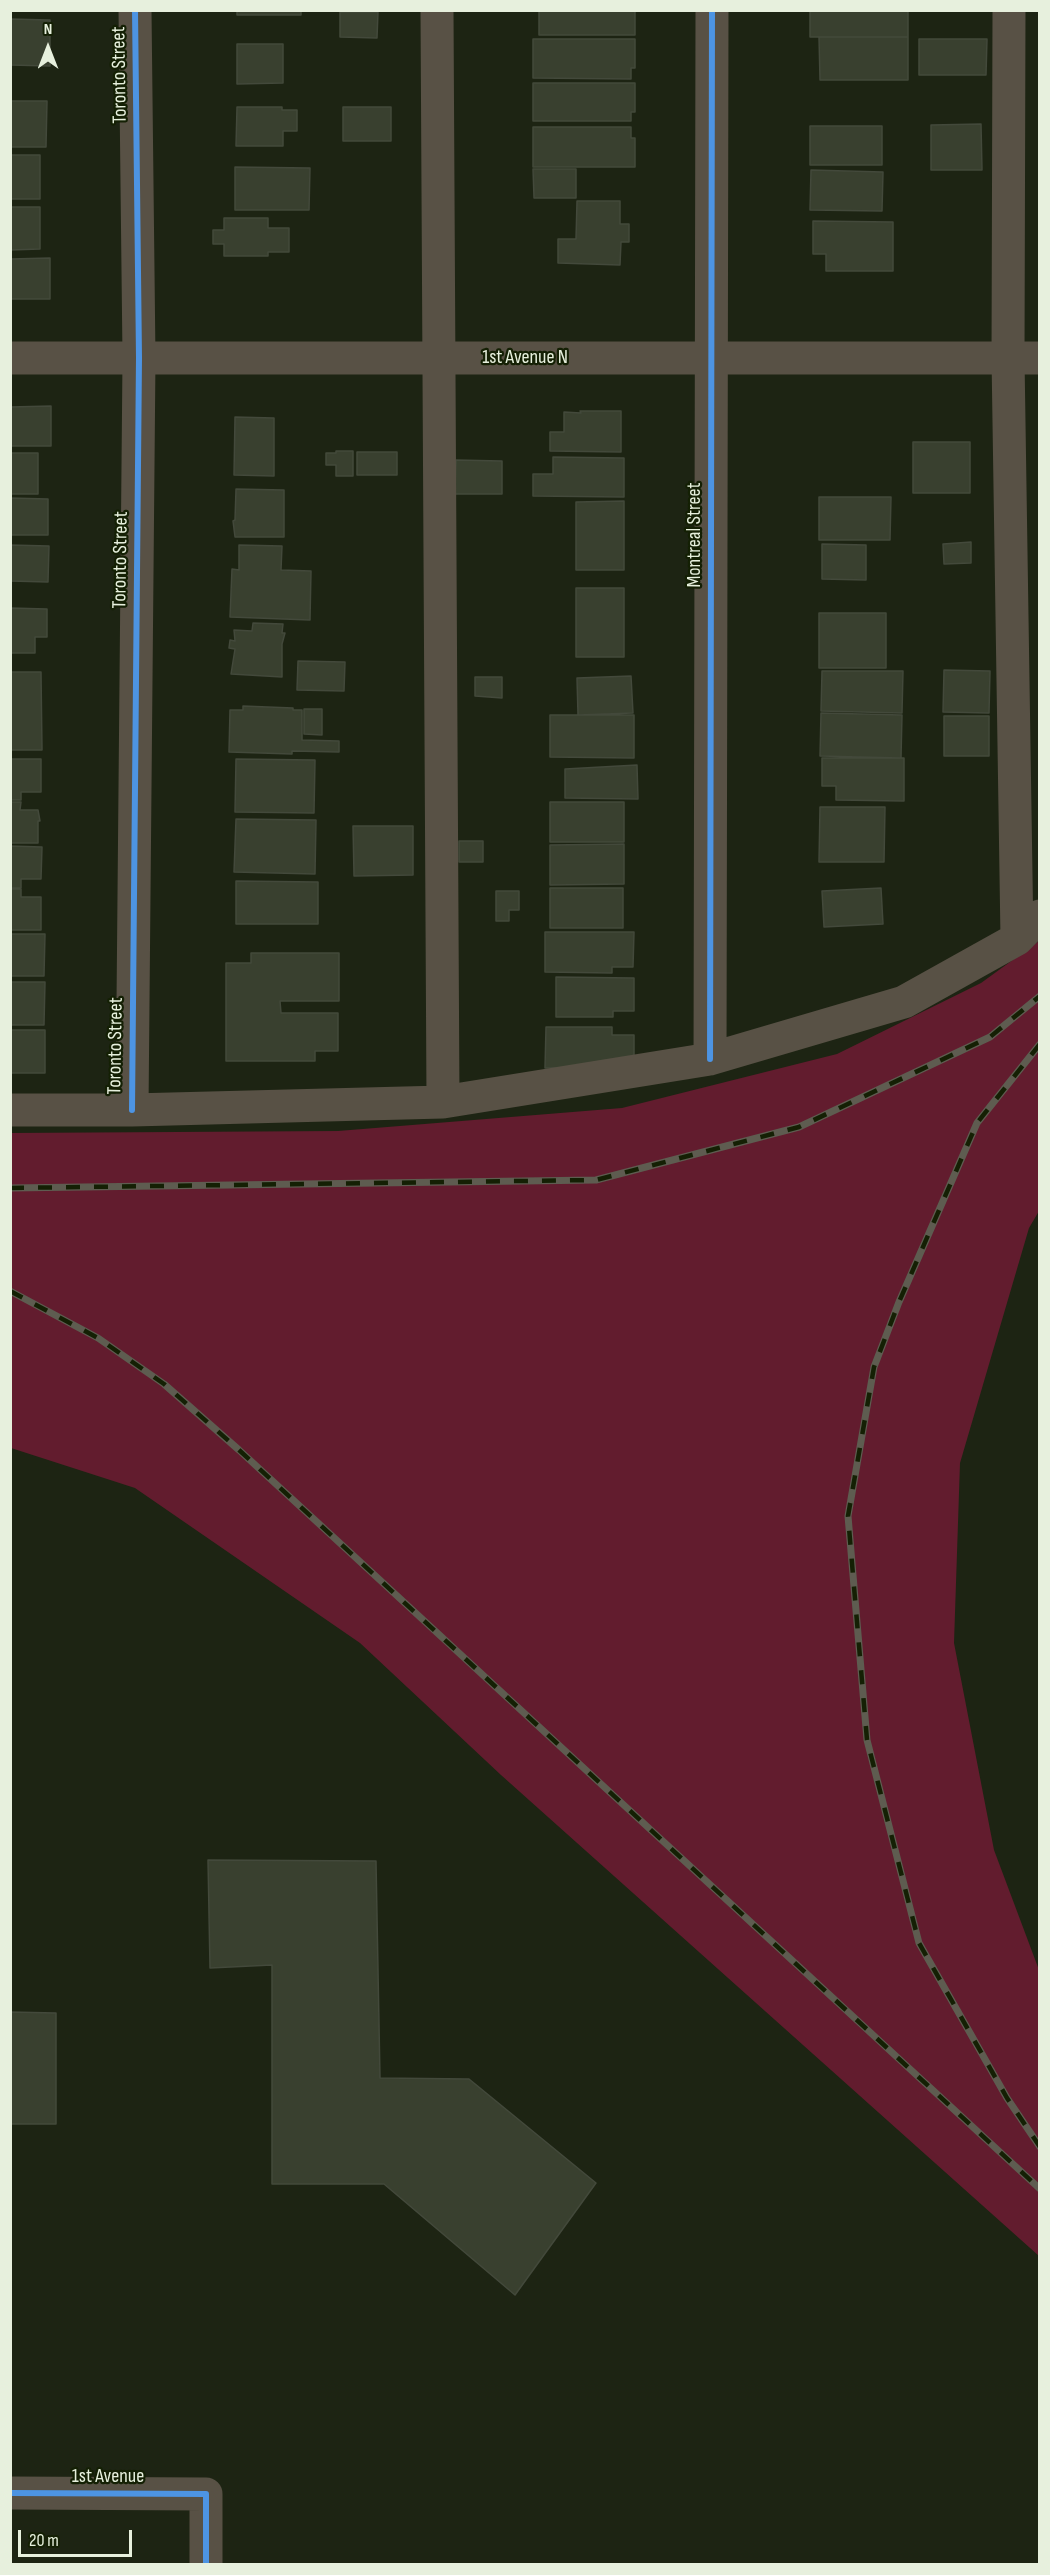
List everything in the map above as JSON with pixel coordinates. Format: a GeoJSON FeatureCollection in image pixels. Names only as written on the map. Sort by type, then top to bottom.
{"type":"FeatureCollection","features":[{"type":"Feature","properties":{"kind":"street","name":"Toronto Street"},"geometry":{"type":"LineString","coordinates":[[132,1110],[139,358],[135,10]]}},
{"type":"Feature","properties":{"kind":"street"},"geometry":{"type":"LineString","coordinates":[[437,10],[443,1102]]}},
{"type":"Feature","properties":{"kind":"street","name":"Montreal Street"},"geometry":{"type":"LineString","coordinates":[[710,1059],[712,10]]}},
{"type":"Feature","properties":{"kind":"street"},"geometry":{"type":"LineString","coordinates":[[1009,10],[1024,358],[1017,939]]}},
{"type":"Feature","properties":{"kind":"street","name":"1st Avenue N"},"geometry":{"type":"LineString","coordinates":[[10,358],[1024,358]]}},
{"type":"Feature","properties":{"kind":"street"},"geometry":{"type":"LineString","coordinates":[[10,1110],[132,1110],[443,1102],[710,1059],[904,1002],[1017,939],[1040,916]]}},
{"type":"Feature","properties":{"kind":"street","name":"1st Avenue"},"geometry":{"type":"LineString","coordinates":[[10,2493],[206,2494],[206,2565]]}},
{"type":"Feature","properties":{"kind":"shaded area"},"geometry":{"type":"Polygon","coordinates":[[[1039,941],[1039,1211],[1029,1228],[960,1463],[954,1643],[994,1850],[1039,1970],[1039,2256],[501,1775],[360,1643],[135,1488],[11,1448],[11,1133],[338,1131],[622,1108],[837,1054],[981,983],[1039,941]]]}},
{"type":"Feature","properties":{"kind":"building"},"geometry":{"type":"Polygon","coordinates":[[[237,10],[301,10],[301,15],[237,15],[237,10]]]}},
{"type":"Feature","properties":{"kind":"building"},"geometry":{"type":"Polygon","coordinates":[[[539,10],[635,10],[635,35],[539,35],[539,10]]]}},
{"type":"Feature","properties":{"kind":"building"},"geometry":{"type":"Polygon","coordinates":[[[810,10],[908,10],[908,37],[810,37],[810,10]]]}},
{"type":"Feature","properties":{"kind":"building"},"geometry":{"type":"Polygon","coordinates":[[[340,12],[378,12],[377,38],[340,37],[340,12]]]}},
{"type":"Feature","properties":{"kind":"building"},"geometry":{"type":"Polygon","coordinates":[[[10,19],[50,20],[50,66],[10,65],[10,19]]]}},
{"type":"Feature","properties":{"kind":"building"},"geometry":{"type":"Polygon","coordinates":[[[819,37],[908,37],[908,80],[820,80],[819,37]]]}},
{"type":"Feature","properties":{"kind":"building"},"geometry":{"type":"Polygon","coordinates":[[[533,39],[635,39],[635,68],[631,68],[631,79],[533,78],[533,39]]]}},
{"type":"Feature","properties":{"kind":"building"},"geometry":{"type":"Polygon","coordinates":[[[919,39],[987,39],[986,75],[919,75],[919,39]]]}},
{"type":"Feature","properties":{"kind":"building"},"geometry":{"type":"Polygon","coordinates":[[[237,44],[283,44],[283,83],[237,84],[237,44]]]}},
{"type":"Feature","properties":{"kind":"building"},"geometry":{"type":"Polygon","coordinates":[[[533,83],[635,83],[635,112],[631,112],[631,121],[533,121],[533,83]]]}},
{"type":"Feature","properties":{"kind":"building"},"geometry":{"type":"Polygon","coordinates":[[[10,101],[47,101],[46,147],[10,147],[10,101]]]}},
{"type":"Feature","properties":{"kind":"building"},"geometry":{"type":"Polygon","coordinates":[[[237,107],[282,107],[282,110],[297,110],[297,131],[283,131],[283,146],[236,146],[237,107]]]}},
{"type":"Feature","properties":{"kind":"building"},"geometry":{"type":"Polygon","coordinates":[[[343,107],[391,107],[391,141],[343,141],[343,107]]]}},
{"type":"Feature","properties":{"kind":"building"},"geometry":{"type":"Polygon","coordinates":[[[981,124],[982,170],[931,170],[931,125],[981,124]]]}},
{"type":"Feature","properties":{"kind":"building"},"geometry":{"type":"Polygon","coordinates":[[[810,126],[882,126],[882,165],[810,165],[810,126]]]}},
{"type":"Feature","properties":{"kind":"building"},"geometry":{"type":"Polygon","coordinates":[[[533,127],[631,127],[631,138],[635,138],[635,167],[533,167],[533,127]]]}},
{"type":"Feature","properties":{"kind":"building"},"geometry":{"type":"Polygon","coordinates":[[[10,155],[40,155],[40,199],[10,199],[10,155]]]}},
{"type":"Feature","properties":{"kind":"building"},"geometry":{"type":"Polygon","coordinates":[[[235,167],[310,168],[309,210],[235,210],[235,167]]]}},
{"type":"Feature","properties":{"kind":"building"},"geometry":{"type":"Polygon","coordinates":[[[533,169],[576,169],[576,198],[534,198],[533,169]]]}},
{"type":"Feature","properties":{"kind":"building"},"geometry":{"type":"Polygon","coordinates":[[[811,170],[883,172],[882,211],[810,210],[811,170]]]}},
{"type":"Feature","properties":{"kind":"building"},"geometry":{"type":"Polygon","coordinates":[[[577,201],[620,201],[620,224],[629,224],[629,242],[621,242],[620,265],[558,263],[558,239],[576,239],[577,201]]]}},
{"type":"Feature","properties":{"kind":"building"},"geometry":{"type":"Polygon","coordinates":[[[10,207],[40,207],[40,249],[10,250],[10,207]]]}},
{"type":"Feature","properties":{"kind":"building"},"geometry":{"type":"Polygon","coordinates":[[[224,218],[268,218],[268,228],[289,228],[289,252],[268,252],[268,256],[224,256],[224,244],[213,244],[213,230],[224,230],[224,218]]]}},
{"type":"Feature","properties":{"kind":"building"},"geometry":{"type":"Polygon","coordinates":[[[813,221],[893,222],[893,271],[826,271],[826,254],[813,254],[813,221]]]}},
{"type":"Feature","properties":{"kind":"building"},"geometry":{"type":"Polygon","coordinates":[[[50,258],[50,299],[10,299],[10,259],[50,258]]]}},
{"type":"Feature","properties":{"kind":"building"},"geometry":{"type":"Polygon","coordinates":[[[51,406],[51,446],[10,446],[10,407],[51,406]]]}},
{"type":"Feature","properties":{"kind":"building"},"geometry":{"type":"Polygon","coordinates":[[[580,411],[621,411],[621,452],[550,451],[550,432],[564,432],[564,412],[581,413],[580,411]]]}},
{"type":"Feature","properties":{"kind":"building"},"geometry":{"type":"Polygon","coordinates":[[[235,417],[274,418],[274,476],[234,475],[235,417]]]}},
{"type":"Feature","properties":{"kind":"building"},"geometry":{"type":"Polygon","coordinates":[[[913,442],[970,442],[970,493],[913,493],[913,442]]]}},
{"type":"Feature","properties":{"kind":"building"},"geometry":{"type":"Polygon","coordinates":[[[336,451],[353,451],[353,476],[336,476],[336,465],[326,465],[326,453],[336,453],[336,451]]]}},
{"type":"Feature","properties":{"kind":"building"},"geometry":{"type":"Polygon","coordinates":[[[357,452],[397,452],[397,475],[357,475],[357,452]]]}},
{"type":"Feature","properties":{"kind":"building"},"geometry":{"type":"Polygon","coordinates":[[[10,453],[38,453],[38,494],[10,494],[10,453]]]}},
{"type":"Feature","properties":{"kind":"building"},"geometry":{"type":"Polygon","coordinates":[[[553,457],[624,458],[624,497],[533,496],[533,474],[553,474],[553,457]]]}},
{"type":"Feature","properties":{"kind":"building"},"geometry":{"type":"Polygon","coordinates":[[[456,460],[502,461],[502,494],[455,494],[456,460]]]}},
{"type":"Feature","properties":{"kind":"building"},"geometry":{"type":"Polygon","coordinates":[[[236,489],[284,490],[284,537],[235,537],[233,521],[235,520],[236,489]]]}},
{"type":"Feature","properties":{"kind":"building"},"geometry":{"type":"Polygon","coordinates":[[[819,497],[891,497],[890,540],[819,540],[819,497]]]}},
{"type":"Feature","properties":{"kind":"building"},"geometry":{"type":"Polygon","coordinates":[[[10,498],[48,499],[48,535],[10,535],[10,498]]]}},
{"type":"Feature","properties":{"kind":"building"},"geometry":{"type":"Polygon","coordinates":[[[624,501],[624,570],[576,570],[576,502],[624,501]]]}},
{"type":"Feature","properties":{"kind":"building"},"geometry":{"type":"Polygon","coordinates":[[[971,542],[971,563],[944,564],[943,544],[971,542]]]}},
{"type":"Feature","properties":{"kind":"building"},"geometry":{"type":"Polygon","coordinates":[[[822,544],[866,545],[866,580],[822,579],[822,544]]]}},
{"type":"Feature","properties":{"kind":"building"},"geometry":{"type":"Polygon","coordinates":[[[10,545],[49,546],[48,582],[10,581],[10,545]]]}},
{"type":"Feature","properties":{"kind":"building"},"geometry":{"type":"Polygon","coordinates":[[[239,545],[282,546],[281,570],[311,571],[310,620],[230,617],[232,569],[239,570],[239,545]]]}},
{"type":"Feature","properties":{"kind":"building"},"geometry":{"type":"Polygon","coordinates":[[[576,588],[624,588],[624,657],[576,657],[576,588]]]}},
{"type":"Feature","properties":{"kind":"building"},"geometry":{"type":"Polygon","coordinates":[[[10,608],[47,609],[47,637],[35,637],[35,653],[10,653],[10,608]]]}},
{"type":"Feature","properties":{"kind":"building"},"geometry":{"type":"Polygon","coordinates":[[[819,613],[886,613],[886,668],[819,668],[819,613]]]}},
{"type":"Feature","properties":{"kind":"building"},"geometry":{"type":"Polygon","coordinates":[[[253,623],[283,624],[282,633],[285,633],[282,644],[282,677],[231,674],[235,649],[229,648],[230,640],[235,641],[234,630],[252,631],[253,623]]]}},
{"type":"Feature","properties":{"kind":"building"},"geometry":{"type":"Polygon","coordinates":[[[298,661],[345,662],[344,691],[297,690],[298,661]]]}},
{"type":"Feature","properties":{"kind":"building"},"geometry":{"type":"Polygon","coordinates":[[[944,670],[990,671],[989,713],[943,712],[944,670]]]}},
{"type":"Feature","properties":{"kind":"building"},"geometry":{"type":"Polygon","coordinates":[[[822,671],[903,671],[902,713],[821,711],[822,671]]]}},
{"type":"Feature","properties":{"kind":"building"},"geometry":{"type":"Polygon","coordinates":[[[10,672],[41,672],[42,750],[10,750],[10,672]]]}},
{"type":"Feature","properties":{"kind":"building"},"geometry":{"type":"Polygon","coordinates":[[[631,676],[633,713],[578,715],[577,678],[631,676]]]}},
{"type":"Feature","properties":{"kind":"building"},"geometry":{"type":"Polygon","coordinates":[[[475,677],[502,677],[502,698],[475,696],[475,677]]]}},
{"type":"Feature","properties":{"kind":"building"},"geometry":{"type":"Polygon","coordinates":[[[243,706],[302,710],[302,740],[339,741],[339,752],[292,751],[292,754],[229,752],[230,710],[243,710],[243,706]]]}},
{"type":"Feature","properties":{"kind":"building"},"geometry":{"type":"Polygon","coordinates":[[[304,709],[322,709],[322,735],[304,734],[304,709]]]}},
{"type":"Feature","properties":{"kind":"building"},"geometry":{"type":"Polygon","coordinates":[[[821,713],[902,715],[901,758],[820,756],[821,713]]]}},
{"type":"Feature","properties":{"kind":"building"},"geometry":{"type":"Polygon","coordinates":[[[550,715],[634,715],[634,758],[550,757],[550,715]]]}},
{"type":"Feature","properties":{"kind":"building"},"geometry":{"type":"Polygon","coordinates":[[[944,716],[989,716],[989,756],[944,756],[944,716]]]}},
{"type":"Feature","properties":{"kind":"building"},"geometry":{"type":"Polygon","coordinates":[[[822,758],[904,758],[904,801],[836,800],[836,786],[822,786],[822,758]]]}},
{"type":"Feature","properties":{"kind":"building"},"geometry":{"type":"Polygon","coordinates":[[[10,759],[41,759],[41,792],[21,792],[21,800],[10,800],[10,759]]]}},
{"type":"Feature","properties":{"kind":"building"},"geometry":{"type":"Polygon","coordinates":[[[236,759],[315,760],[314,813],[235,812],[236,759]]]}},
{"type":"Feature","properties":{"kind":"building"},"geometry":{"type":"Polygon","coordinates":[[[637,765],[638,799],[565,798],[565,769],[637,765]]]}},
{"type":"Feature","properties":{"kind":"building"},"geometry":{"type":"Polygon","coordinates":[[[10,802],[21,802],[20,810],[38,810],[40,821],[38,821],[38,843],[10,843],[10,802]]]}},
{"type":"Feature","properties":{"kind":"building"},"geometry":{"type":"Polygon","coordinates":[[[550,802],[624,802],[624,842],[550,842],[550,802]]]}},
{"type":"Feature","properties":{"kind":"building"},"geometry":{"type":"Polygon","coordinates":[[[820,807],[885,807],[884,862],[819,862],[820,807]]]}},
{"type":"Feature","properties":{"kind":"building"},"geometry":{"type":"Polygon","coordinates":[[[236,819],[316,820],[315,874],[234,872],[236,819]]]}},
{"type":"Feature","properties":{"kind":"building"},"geometry":{"type":"Polygon","coordinates":[[[353,826],[413,826],[413,875],[354,876],[353,826]]]}},
{"type":"Feature","properties":{"kind":"building"},"geometry":{"type":"Polygon","coordinates":[[[459,841],[483,841],[483,862],[459,862],[459,841]]]}},
{"type":"Feature","properties":{"kind":"building"},"geometry":{"type":"Polygon","coordinates":[[[624,844],[624,884],[550,885],[550,845],[624,844]]]}},
{"type":"Feature","properties":{"kind":"building"},"geometry":{"type":"Polygon","coordinates":[[[10,846],[42,847],[41,879],[21,879],[21,888],[10,888],[10,846]]]}},
{"type":"Feature","properties":{"kind":"building"},"geometry":{"type":"Polygon","coordinates":[[[236,881],[318,882],[318,924],[236,924],[236,881]]]}},
{"type":"Feature","properties":{"kind":"building"},"geometry":{"type":"Polygon","coordinates":[[[550,888],[623,888],[623,928],[550,928],[550,888]]]}},
{"type":"Feature","properties":{"kind":"building"},"geometry":{"type":"Polygon","coordinates":[[[881,888],[883,924],[824,927],[822,891],[881,888]]]}},
{"type":"Feature","properties":{"kind":"building"},"geometry":{"type":"Polygon","coordinates":[[[10,889],[21,889],[21,897],[41,897],[41,930],[10,930],[10,889]]]}},
{"type":"Feature","properties":{"kind":"building"},"geometry":{"type":"Polygon","coordinates":[[[496,891],[519,891],[519,910],[509,910],[509,921],[496,921],[496,891]]]}},
{"type":"Feature","properties":{"kind":"building"},"geometry":{"type":"Polygon","coordinates":[[[545,932],[634,932],[633,967],[612,967],[612,973],[545,972],[545,932]]]}},
{"type":"Feature","properties":{"kind":"building"},"geometry":{"type":"Polygon","coordinates":[[[10,934],[45,934],[44,976],[10,976],[10,934]]]}},
{"type":"Feature","properties":{"kind":"building"},"geometry":{"type":"Polygon","coordinates":[[[251,953],[339,953],[339,1001],[280,1001],[281,1013],[338,1013],[338,1051],[315,1051],[315,1061],[226,1061],[226,963],[251,963],[251,953]]]}},
{"type":"Feature","properties":{"kind":"building"},"geometry":{"type":"Polygon","coordinates":[[[556,977],[634,978],[634,1011],[613,1011],[613,1017],[556,1017],[556,977]]]}},
{"type":"Feature","properties":{"kind":"building"},"geometry":{"type":"Polygon","coordinates":[[[10,982],[45,982],[44,1025],[10,1025],[10,982]]]}},
{"type":"Feature","properties":{"kind":"building"},"geometry":{"type":"Polygon","coordinates":[[[546,1027],[612,1027],[612,1035],[634,1035],[634,1068],[545,1068],[546,1027]]]}},
{"type":"Feature","properties":{"kind":"building"},"geometry":{"type":"Polygon","coordinates":[[[10,1030],[45,1030],[45,1073],[10,1073],[10,1030]]]}},
{"type":"Feature","properties":{"kind":"building"},"geometry":{"type":"Polygon","coordinates":[[[208,1860],[376,1861],[380,2078],[469,2079],[596,2183],[515,2295],[384,2184],[272,2184],[272,1965],[210,1968],[208,1860]]]}},
{"type":"Feature","properties":{"kind":"building"},"geometry":{"type":"Polygon","coordinates":[[[10,2012],[56,2013],[56,2124],[10,2124],[10,2012]]]}},
{"type":"Feature","properties":{"kind":"railway"},"geometry":{"type":"LineString","coordinates":[[10,1188],[596,1180],[799,1127],[990,1037],[1040,996]]}},
{"type":"Feature","properties":{"kind":"railway"},"geometry":{"type":"LineString","coordinates":[[1040,1044],[977,1123],[899,1302],[874,1367],[848,1516],[867,1740],[919,1943],[1007,2098],[1040,2147]]}},
{"type":"Feature","properties":{"kind":"railway"},"geometry":{"type":"LineString","coordinates":[[10,1291],[98,1338],[164,1384],[239,1450],[1040,2189]]}},
{"type":"Feature","properties":{"kind":"cycle path"},"geometry":{"type":"LineString","coordinates":[[132,1110],[139,358],[135,10]]}},
{"type":"Feature","properties":{"kind":"cycle path"},"geometry":{"type":"LineString","coordinates":[[710,1059],[712,10]]}},
{"type":"Feature","properties":{"kind":"cycle path"},"geometry":{"type":"LineString","coordinates":[[10,2493],[206,2494],[206,2564]]}}]}
